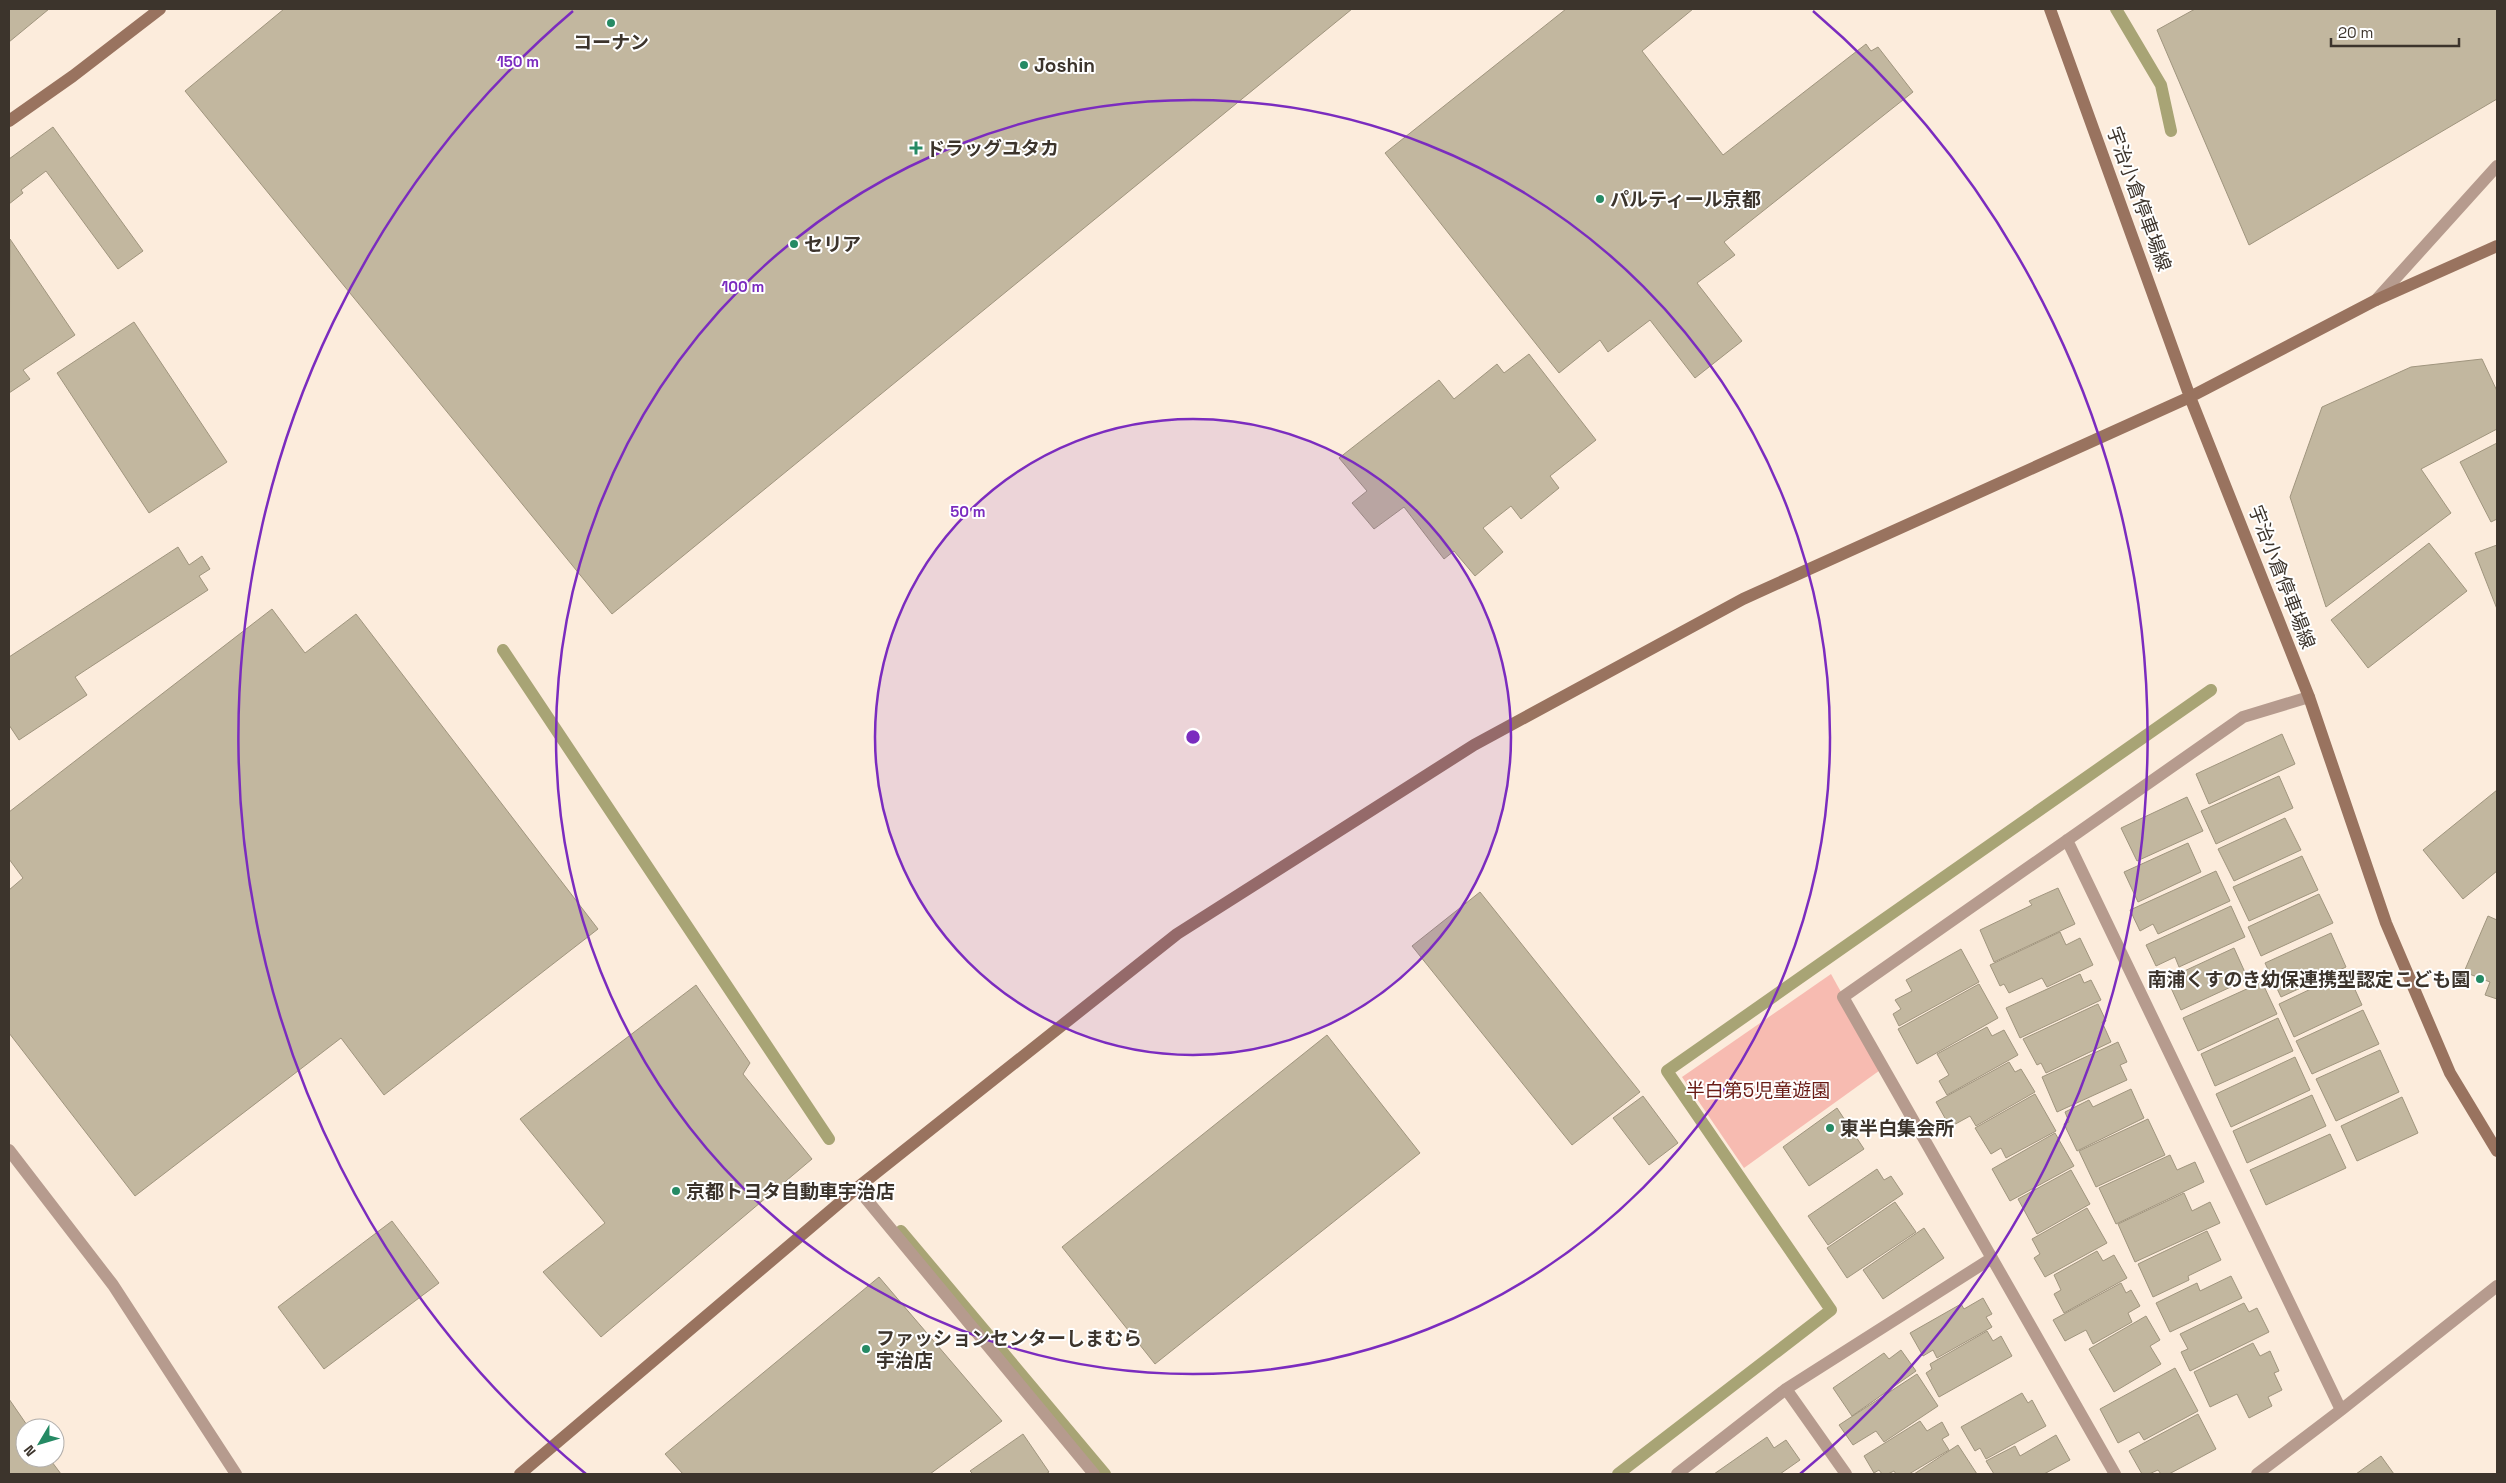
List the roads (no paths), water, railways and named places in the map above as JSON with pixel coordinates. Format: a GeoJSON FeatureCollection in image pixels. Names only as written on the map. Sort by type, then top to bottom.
{"type":"FeatureCollection","features":[{"type":"Feature","properties":{"kind":"street"},"geometry":{"type":"LineString","coordinates":[[9,121],[74,76],[160,9]]}},
{"type":"Feature","properties":{"kind":"street","name":"宇治小倉停車場線"},"geometry":{"type":"LineString","coordinates":[[2050,9],[2190,397],[2309,697],[2386,923],[2450,1073],[2497,1150]]}},
{"type":"Feature","properties":{"kind":"street"},"geometry":{"type":"LineString","coordinates":[[2376,300],[2497,166]]}},
{"type":"Feature","properties":{"kind":"street"},"geometry":{"type":"LineString","coordinates":[[520,1474],[857,1188],[1177,934],[1474,745],[1743,599],[2190,397],[2376,300],[2497,246]]}},
{"type":"Feature","properties":{"kind":"street"},"geometry":{"type":"LineString","coordinates":[[2115,1474],[1843,997],[2243,717],[2309,697]]}},
{"type":"Feature","properties":{"kind":"street"},"geometry":{"type":"LineString","coordinates":[[2067,840],[2341,1410]]}},
{"type":"Feature","properties":{"kind":"street"},"geometry":{"type":"LineString","coordinates":[[9,1150],[114,1285],[236,1474]]}},
{"type":"Feature","properties":{"kind":"street"},"geometry":{"type":"LineString","coordinates":[[857,1188],[1094,1474]]}},
{"type":"Feature","properties":{"kind":"street"},"geometry":{"type":"LineString","coordinates":[[1677,1474],[1786,1389],[1992,1258]]}},
{"type":"Feature","properties":{"kind":"street"},"geometry":{"type":"LineString","coordinates":[[2257,1474],[2497,1286]]}},
{"type":"Feature","properties":{"kind":"street"},"geometry":{"type":"LineString","coordinates":[[1786,1389],[1846,1474]]}},
{"type":"Feature","properties":{"kind":"waterway"},"geometry":{"type":"LineString","coordinates":[[2116,9],[2161,85],[2171,131]]}},
{"type":"Feature","properties":{"kind":"waterway"},"geometry":{"type":"LineString","coordinates":[[503,650],[829,1139]]}},
{"type":"Feature","properties":{"kind":"waterway"},"geometry":{"type":"LineString","coordinates":[[1618,1474],[1831,1310],[1667,1071],[2211,690]]}},
{"type":"Feature","properties":{"kind":"waterway"},"geometry":{"type":"LineString","coordinates":[[901,1231],[1105,1474]]}},
{"type":"Feature","properties":{"kind":"place","name":"コーナン"},"geometry":{"type":"Point","coordinates":[611,23]}},
{"type":"Feature","properties":{"kind":"place","name":"Joshin"},"geometry":{"type":"Point","coordinates":[1024,65]}},
{"type":"Feature","properties":{"kind":"place","name":"ドラッグユタカ"},"geometry":{"type":"Point","coordinates":[916,148]}},
{"type":"Feature","properties":{"kind":"place","name":"パルティール京都"},"geometry":{"type":"Point","coordinates":[1600,199]}},
{"type":"Feature","properties":{"kind":"place","name":"セリア"},"geometry":{"type":"Point","coordinates":[794,244]}},
{"type":"Feature","properties":{"kind":"place","name":"南浦くすのき幼保連携型認定こども園"},"geometry":{"type":"Point","coordinates":[2480,979]}},
{"type":"Feature","properties":{"kind":"place","name":"東半白集会所"},"geometry":{"type":"Point","coordinates":[1830,1128]}},
{"type":"Feature","properties":{"kind":"place","name":"京都トヨタ自動車宇治店"},"geometry":{"type":"Point","coordinates":[676,1191]}},
{"type":"Feature","properties":{"kind":"place","name":"ファッションセンターしまむら 宇治店"},"geometry":{"type":"Point","coordinates":[866,1349]}},
{"type":"Feature","properties":{"kind":"park label","name":"半白第5児童遊園"},"geometry":{"type":"Point","coordinates":[1758,1090]}}]}
